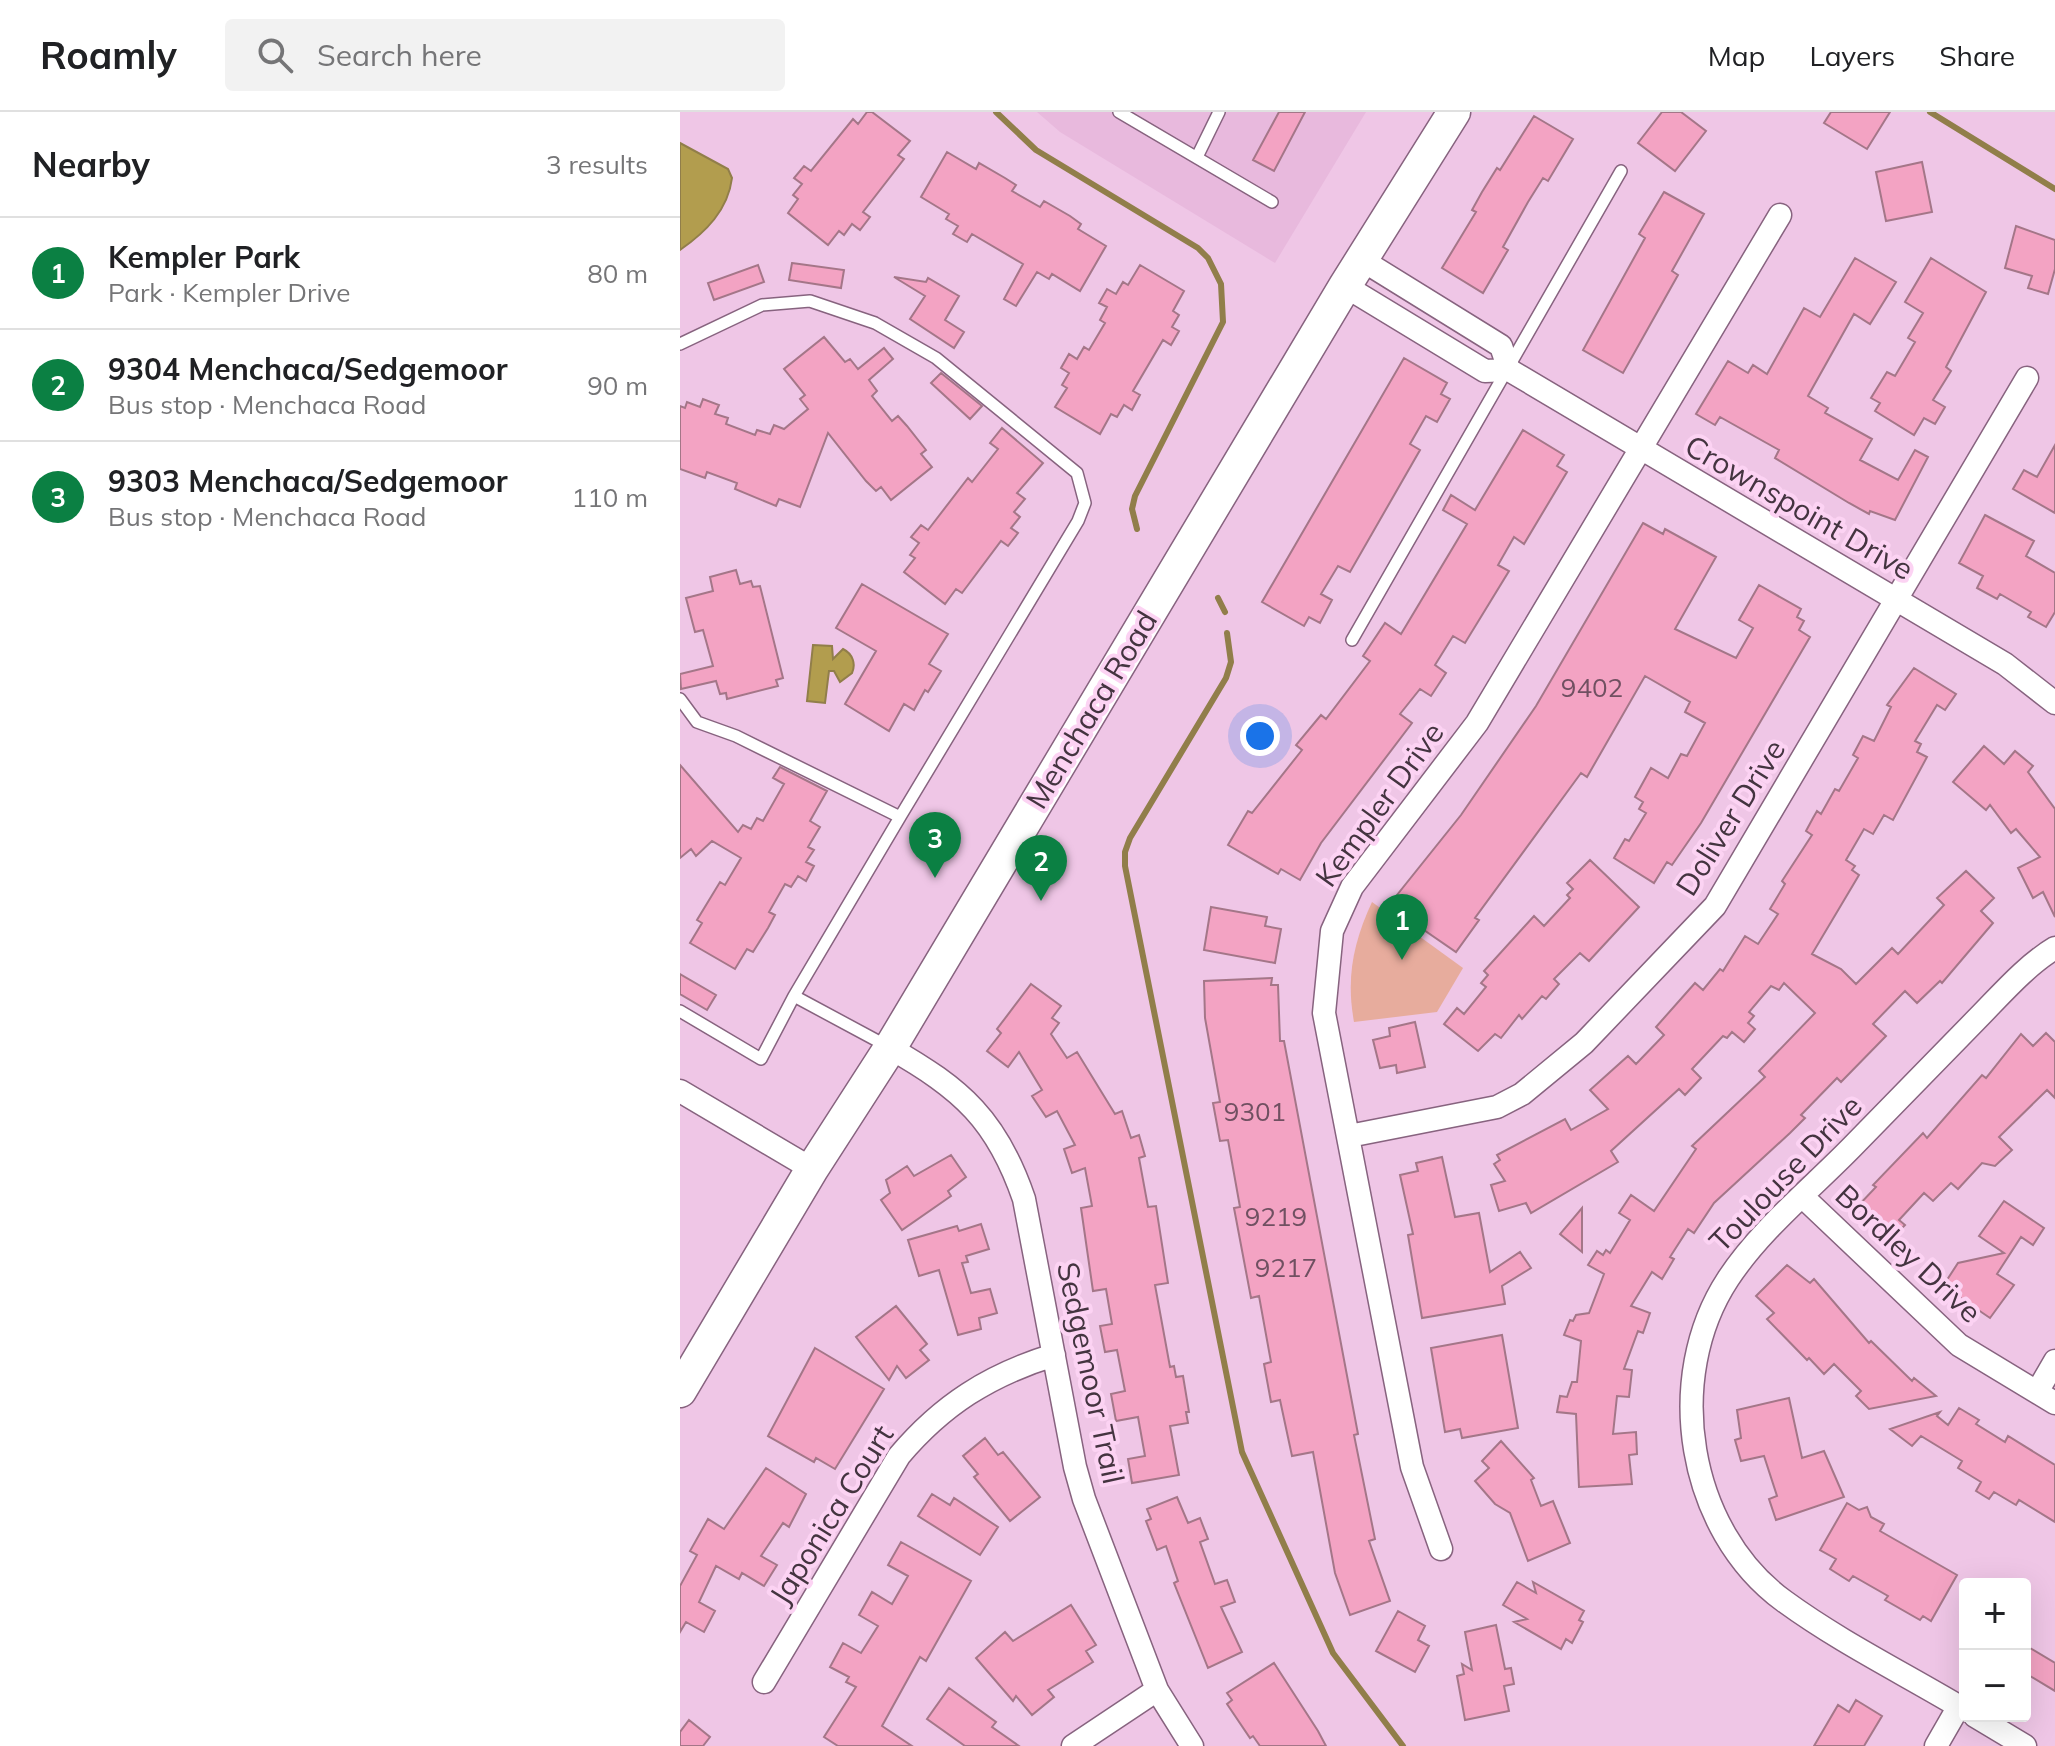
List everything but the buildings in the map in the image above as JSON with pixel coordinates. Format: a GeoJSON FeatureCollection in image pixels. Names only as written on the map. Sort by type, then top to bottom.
{"type":"FeatureCollection","features":[{"type":"Feature","properties":{"kind":"main road","name":"Menchaca Road"},"geometry":{"type":"LineString","coordinates":[[680,1391],[1454,112]]}},
{"type":"Feature","properties":{"kind":"street","name":"Kempler Drive"},"geometry":{"type":"LineString","coordinates":[[1441,1549],[1412,1467],[1324,1013],[1332,931],[1352,887],[1477,723],[1780,215]]}},
{"type":"Feature","properties":{"kind":"street","name":"Crownspoint Drive"},"geometry":{"type":"LineString","coordinates":[[1354,273],[1485,371],[1509,370],[2005,664],[2055,703]]}},
{"type":"Feature","properties":{"kind":"street","name":"Crownspoint Drive"},"geometry":{"type":"LineString","coordinates":[[1354,273],[1501,346],[1509,370]]}},
{"type":"Feature","properties":{"kind":"street","name":"Doliver Drive"},"geometry":{"type":"LineString","coordinates":[[1349,1136],[1497,1107],[1522,1094],[1584,1043],[1715,906],[2027,378]]}},
{"type":"Feature","properties":{"kind":"street","name":"Toulouse Drive"},"geometry":{"type":"LineString","coordinates":[[1959,1706],[1783,1600],[1734,1547],[1703,1483],[1694,1450],[1690,1414],[1692,1377],[1699,1342],[1727,1280],[1748,1252],[1991,1005],[2055,948]]}},
{"type":"Feature","properties":{"kind":"street","name":"Sedgemoor Trail"},"geometry":{"type":"LineString","coordinates":[[890,1048],[955,1089],[977,1109],[1002,1144],[1024,1199],[1084,1499],[1157,1690],[1192,1746]]}},
{"type":"Feature","properties":{"kind":"street"},"geometry":{"type":"LineString","coordinates":[[680,1091],[812,1169]]}},
{"type":"Feature","properties":{"kind":"street","name":"Bordley Drive"},"geometry":{"type":"LineString","coordinates":[[1803,1197],[1932,1324],[1959,1345],[2046,1398]]}},
{"type":"Feature","properties":{"kind":"street","name":"Japonica Court"},"geometry":{"type":"LineString","coordinates":[[764,1682],[899,1456],[913,1439],[948,1406],[973,1388],[1019,1366],[1054,1355]]}},
{"type":"Feature","properties":{"kind":"street"},"geometry":{"type":"LineString","coordinates":[[2046,1398],[2055,1361]]}},
{"type":"Feature","properties":{"kind":"street"},"geometry":{"type":"LineString","coordinates":[[1073,1746],[1157,1690]]}},
{"type":"Feature","properties":{"kind":"street"},"geometry":{"type":"LineString","coordinates":[[1936,1746],[1959,1720]]}},
{"type":"Feature","properties":{"kind":"street","name":"Toulouse Drive"},"geometry":{"type":"LineString","coordinates":[[1985,1722],[2025,1746]]}},
{"type":"Feature","properties":{"kind":"lane"},"geometry":{"type":"LineString","coordinates":[[1119,112],[1272,202]]}},
{"type":"Feature","properties":{"kind":"lane"},"geometry":{"type":"LineString","coordinates":[[1197,157],[1219,112]]}},
{"type":"Feature","properties":{"kind":"lane"},"geometry":{"type":"LineString","coordinates":[[1352,640],[1621,171]]}},
{"type":"Feature","properties":{"kind":"lane"},"geometry":{"type":"LineString","coordinates":[[680,344],[762,305],[810,301],[875,323],[936,358],[1077,473],[1085,503],[1078,521],[794,996],[761,1059],[680,1011]]}},
{"type":"Feature","properties":{"kind":"lane"},"geometry":{"type":"LineString","coordinates":[[680,699],[697,722],[736,736],[900,817]]}},
{"type":"Feature","properties":{"kind":"lane"},"geometry":{"type":"LineString","coordinates":[[794,996],[890,1048]]}},
{"type":"Feature","properties":{"kind":"shaded area"},"geometry":{"type":"Polygon","coordinates":[[[1037,112],[1366,112],[1275,263],[1060,132],[1037,112]]]}},
{"type":"Feature","properties":{"kind":"shaded area"},"geometry":{"type":"Polygon","coordinates":[[[680,143],[728,169],[732,178],[721,210],[699,236],[680,250],[680,143]]]}},
{"type":"Feature","properties":{"kind":"shaded area"},"geometry":{"type":"Polygon","coordinates":[[[813,645],[832,646],[833,659],[843,649],[854,663],[852,673],[840,682],[834,671],[829,671],[825,703],[807,701],[813,645]]]}},
{"type":"Feature","properties":{"kind":"shaded area"},"geometry":{"type":"Polygon","coordinates":[[[1372,902],[1463,968],[1437,1012],[1354,1022],[1351,990],[1353,961],[1372,902]]]}},
{"type":"Feature","properties":{"kind":"waterway"},"geometry":{"type":"LineString","coordinates":[[996,112],[1036,150],[1198,248],[1208,258],[1221,284],[1223,322],[1135,496],[1132,509],[1137,529]]}},
{"type":"Feature","properties":{"kind":"waterway"},"geometry":{"type":"LineString","coordinates":[[1930,112],[2055,189]]}},
{"type":"Feature","properties":{"kind":"waterway"},"geometry":{"type":"LineString","coordinates":[[1218,598],[1225,612]]}},
{"type":"Feature","properties":{"kind":"waterway"},"geometry":{"type":"LineString","coordinates":[[1227,633],[1231,662],[1226,678],[1130,838],[1125,852],[1125,866],[1242,1452],[1333,1653],[1403,1746]]}},
{"type":"Feature","properties":{"kind":"place","name":"9303 Menchaca/Sedgemoor"},"geometry":{"type":"Point","coordinates":[935,878]}},
{"type":"Feature","properties":{"kind":"place","name":"9304 Menchaca/Sedgemoor"},"geometry":{"type":"Point","coordinates":[1041,901]}},
{"type":"Feature","properties":{"kind":"place","name":"Kempler Park"},"geometry":{"type":"Point","coordinates":[1402,960]}}]}
